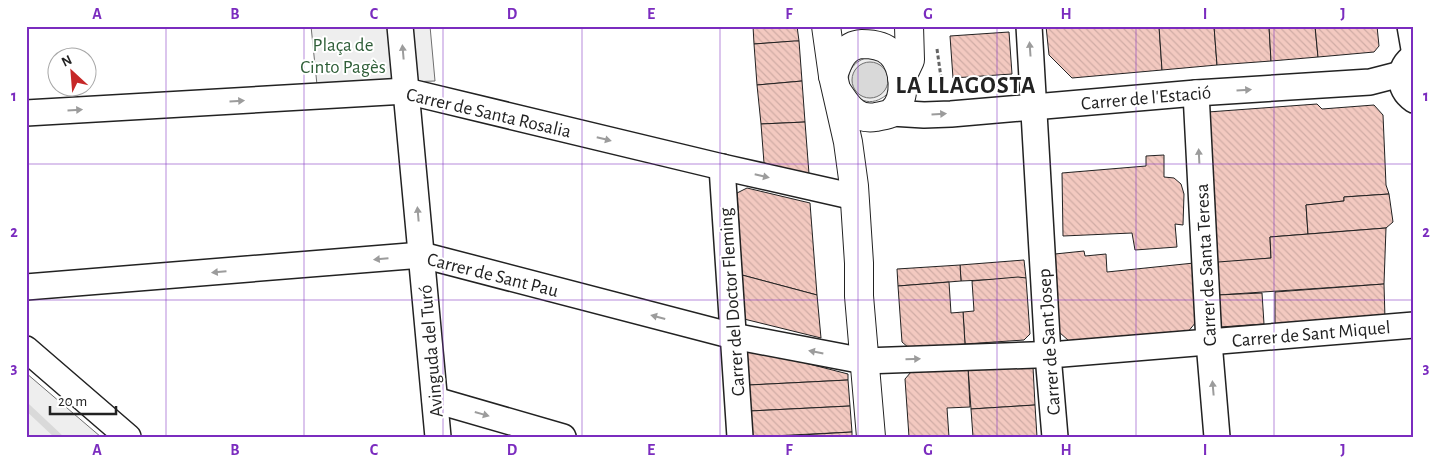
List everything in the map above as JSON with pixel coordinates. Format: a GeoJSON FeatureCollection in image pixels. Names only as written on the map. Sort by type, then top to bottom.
{"type":"FeatureCollection","features":[{"type":"Feature","properties":{"kind":"main road"},"geometry":{"type":"LineString","coordinates":[[826,26],[835,84],[848,142],[855,192]]}},
{"type":"Feature","properties":{"kind":"main road"},"geometry":{"type":"LineString","coordinates":[[902,77],[910,60],[909,26]]}},
{"type":"Feature","properties":{"kind":"main road"},"geometry":{"type":"LineString","coordinates":[[871,437],[858,296],[856,163],[861,148],[882,115],[900,101],[903,88],[898,63],[891,52],[877,45],[860,44],[846,50],[839,58],[835,84],[855,113],[862,117],[882,115]]}},
{"type":"Feature","properties":{"kind":"street","name":"Avinguda del Turó"},"geometry":{"type":"LineString","coordinates":[[400,26],[438,437]]}},
{"type":"Feature","properties":{"kind":"street","name":"Carrer de Sant Josep"},"geometry":{"type":"LineString","coordinates":[[1029,26],[1048,355],[1055,437]]}},
{"type":"Feature","properties":{"kind":"street"},"geometry":{"type":"LineString","coordinates":[[1410,26],[1414,49]]}},
{"type":"Feature","properties":{"kind":"street","name":"Carrer de l'Estació"},"geometry":{"type":"LineString","coordinates":[[882,115],[951,114],[1196,93],[1370,82],[1407,65]]}},
{"type":"Feature","properties":{"kind":"street"},"geometry":{"type":"LineString","coordinates":[[1407,65],[1402,83],[1405,91],[1414,100]]}},
{"type":"Feature","properties":{"kind":"street","name":"Carrer de Santa Rosalia"},"geometry":{"type":"LineString","coordinates":[[26,113],[406,91],[722,167],[855,192]]}},
{"type":"Feature","properties":{"kind":"street","name":"Carrer de Santa Teresa"},"geometry":{"type":"LineString","coordinates":[[1196,93],[1208,342],[1217,437]]}},
{"type":"Feature","properties":{"kind":"street","name":"Carrer del Doctor Fleming"},"geometry":{"type":"LineString","coordinates":[[722,167],[740,437]]}},
{"type":"Feature","properties":{"kind":"street","name":"Carrer de Sant Pau"},"geometry":{"type":"LineString","coordinates":[[26,287],[422,255],[733,336],[864,361]]}},
{"type":"Feature","properties":{"kind":"street","name":"Carrer de Sant Miquel"},"geometry":{"type":"LineString","coordinates":[[1048,355],[1414,325]]}},
{"type":"Feature","properties":{"kind":"street"},"geometry":{"type":"LineString","coordinates":[[26,349],[128,437]]}},
{"type":"Feature","properties":{"kind":"street"},"geometry":{"type":"LineString","coordinates":[[864,361],[1048,355]]}},
{"type":"Feature","properties":{"kind":"street"},"geometry":{"type":"LineString","coordinates":[[435,400],[563,437]]}},
{"type":"Feature","properties":{"kind":"path"},"geometry":{"type":"LineString","coordinates":[[936,44],[943,92],[950,104],[951,114]]}},
{"type":"Feature","properties":{"kind":"green space","name":"Plaça de Cinto Pagès"},"geometry":{"type":"Polygon","coordinates":[[[311,26],[430,26],[435,81],[317,85],[311,26]]]}},
{"type":"Feature","properties":{"kind":"green space"},"geometry":{"type":"Polygon","coordinates":[[[869,57],[876,58],[888,66],[891,84],[890,90],[885,96],[872,102],[863,100],[855,95],[850,88],[849,79],[851,70],[857,62],[869,57]]]}},
{"type":"Feature","properties":{"kind":"green space"},"geometry":{"type":"Polygon","coordinates":[[[26,373],[101,437],[26,437],[26,373]]]}},
{"type":"Feature","properties":{"kind":"shaded area"},"geometry":{"type":"Polygon","coordinates":[[[870,62],[883,67],[888,80],[883,93],[870,98],[857,93],[852,80],[857,67],[870,62]]]}},
{"type":"Feature","properties":{"kind":"building"},"geometry":{"type":"Polygon","coordinates":[[[753,26],[797,26],[799,41],[754,44],[753,26]]]}},
{"type":"Feature","properties":{"kind":"building"},"geometry":{"type":"Polygon","coordinates":[[[1046,26],[1159,26],[1162,70],[1072,78],[1049,55],[1046,26]]]}},
{"type":"Feature","properties":{"kind":"building"},"geometry":{"type":"Polygon","coordinates":[[[1159,26],[1214,26],[1217,65],[1162,70],[1159,26]]]}},
{"type":"Feature","properties":{"kind":"building"},"geometry":{"type":"Polygon","coordinates":[[[1214,26],[1269,26],[1271,61],[1217,65],[1214,26]]]}},
{"type":"Feature","properties":{"kind":"building"},"geometry":{"type":"Polygon","coordinates":[[[1269,26],[1315,26],[1318,57],[1271,61],[1269,26]]]}},
{"type":"Feature","properties":{"kind":"building"},"geometry":{"type":"Polygon","coordinates":[[[1315,26],[1377,26],[1379,46],[1374,52],[1318,57],[1315,26]]]}},
{"type":"Feature","properties":{"kind":"building"},"geometry":{"type":"Polygon","coordinates":[[[1009,32],[1012,74],[953,78],[950,36],[1009,32]]]}},
{"type":"Feature","properties":{"kind":"building"},"geometry":{"type":"Polygon","coordinates":[[[799,41],[802,81],[757,85],[754,44],[799,41]]]}},
{"type":"Feature","properties":{"kind":"building"},"geometry":{"type":"Polygon","coordinates":[[[802,81],[805,122],[761,124],[757,85],[802,81]]]}},
{"type":"Feature","properties":{"kind":"building"},"geometry":{"type":"Polygon","coordinates":[[[1317,104],[1322,109],[1374,105],[1383,115],[1386,185],[1389,194],[1344,197],[1344,201],[1306,205],[1308,234],[1270,237],[1271,258],[1215,263],[1208,112],[1317,104]]]}},
{"type":"Feature","properties":{"kind":"building"},"geometry":{"type":"Polygon","coordinates":[[[805,122],[809,174],[764,163],[761,124],[805,122]]]}},
{"type":"Feature","properties":{"kind":"building"},"geometry":{"type":"Polygon","coordinates":[[[1164,155],[1164,177],[1174,178],[1181,184],[1184,194],[1183,225],[1175,224],[1177,247],[1135,250],[1132,233],[1063,236],[1062,173],[1146,166],[1146,156],[1164,155]]]}},
{"type":"Feature","properties":{"kind":"building"},"geometry":{"type":"Polygon","coordinates":[[[747,188],[810,203],[817,295],[742,275],[737,193],[747,188]]]}},
{"type":"Feature","properties":{"kind":"building"},"geometry":{"type":"Polygon","coordinates":[[[1389,194],[1393,222],[1386,228],[1308,234],[1306,205],[1344,201],[1344,197],[1389,194]]]}},
{"type":"Feature","properties":{"kind":"building"},"geometry":{"type":"Polygon","coordinates":[[[1386,228],[1384,284],[1218,295],[1218,262],[1271,258],[1270,237],[1386,228]]]}},
{"type":"Feature","properties":{"kind":"building"},"geometry":{"type":"Polygon","coordinates":[[[1084,251],[1085,256],[1106,254],[1107,272],[1194,263],[1196,322],[1187,333],[1069,341],[1059,332],[1055,254],[1084,251]]]}},
{"type":"Feature","properties":{"kind":"building"},"geometry":{"type":"Polygon","coordinates":[[[1024,260],[1026,278],[961,281],[960,265],[1024,260]]]}},
{"type":"Feature","properties":{"kind":"building"},"geometry":{"type":"Polygon","coordinates":[[[960,265],[961,281],[898,286],[897,269],[960,265]]]}},
{"type":"Feature","properties":{"kind":"building"},"geometry":{"type":"Polygon","coordinates":[[[742,275],[817,295],[821,338],[744,319],[742,275]]]}},
{"type":"Feature","properties":{"kind":"building"},"geometry":{"type":"Polygon","coordinates":[[[1026,278],[1030,334],[1024,340],[965,344],[963,312],[974,311],[972,281],[1026,278]]]}},
{"type":"Feature","properties":{"kind":"building"},"geometry":{"type":"Polygon","coordinates":[[[949,282],[951,313],[963,312],[965,344],[909,348],[902,342],[898,286],[949,282]]]}},
{"type":"Feature","properties":{"kind":"building"},"geometry":{"type":"Polygon","coordinates":[[[1384,284],[1385,319],[1275,326],[1275,292],[1384,284]]]}},
{"type":"Feature","properties":{"kind":"building"},"geometry":{"type":"Polygon","coordinates":[[[1262,293],[1264,324],[1220,327],[1218,295],[1262,293]]]}},
{"type":"Feature","properties":{"kind":"building"},"geometry":{"type":"Polygon","coordinates":[[[751,349],[848,374],[848,380],[749,385],[747,353],[751,349]]]}},
{"type":"Feature","properties":{"kind":"building"},"geometry":{"type":"Polygon","coordinates":[[[1033,367],[1035,405],[971,409],[968,368],[1033,367]]]}},
{"type":"Feature","properties":{"kind":"building"},"geometry":{"type":"Polygon","coordinates":[[[968,368],[970,407],[947,408],[949,437],[909,437],[905,379],[911,372],[968,368]]]}},
{"type":"Feature","properties":{"kind":"building"},"geometry":{"type":"Polygon","coordinates":[[[848,380],[850,406],[750,411],[749,385],[848,380]]]}},
{"type":"Feature","properties":{"kind":"building"},"geometry":{"type":"Polygon","coordinates":[[[1035,405],[1037,437],[973,437],[971,409],[1035,405]]]}},
{"type":"Feature","properties":{"kind":"building"},"geometry":{"type":"Polygon","coordinates":[[[850,406],[852,432],[752,437],[750,411],[850,406]]]}},
{"type":"Feature","properties":{"kind":"building"},"geometry":{"type":"Polygon","coordinates":[[[852,432],[852,437],[764,437],[801,435],[852,432]]]}},
{"type":"Feature","properties":{"kind":"waterway"},"geometry":{"type":"LineString","coordinates":[[26,406],[59,437]]}},
{"type":"Feature","properties":{"kind":"district","name":"LA LLAGOSTA"},"geometry":{"type":"Point","coordinates":[966,85]}}]}
